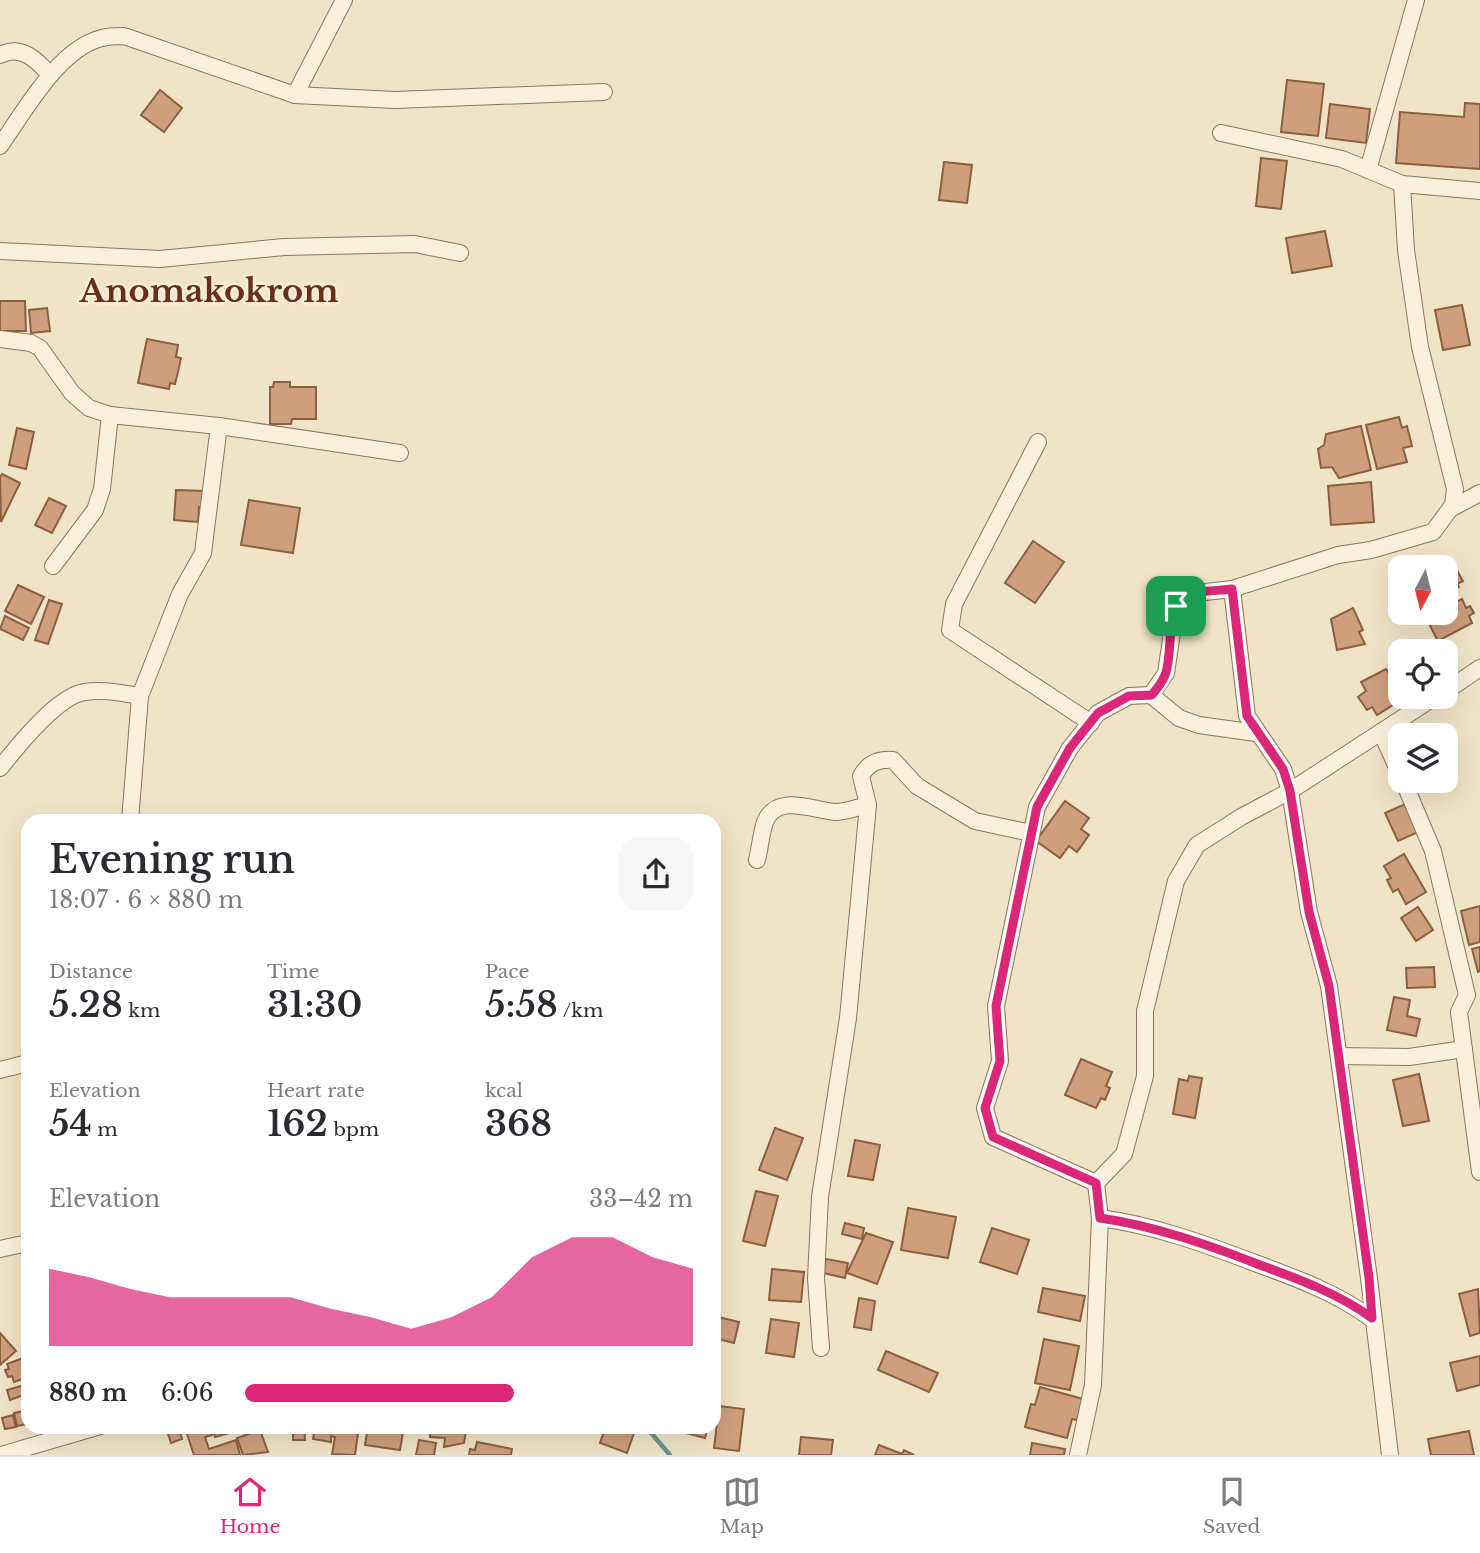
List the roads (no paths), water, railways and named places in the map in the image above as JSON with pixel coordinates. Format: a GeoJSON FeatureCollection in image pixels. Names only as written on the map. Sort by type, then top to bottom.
{"type":"FeatureCollection","features":[{"type":"Feature","properties":{"kind":"street"},"geometry":{"type":"LineString","coordinates":[[295,95],[344,0]]}},
{"type":"Feature","properties":{"kind":"street"},"geometry":{"type":"LineString","coordinates":[[1368,170],[1416,0]]}},
{"type":"Feature","properties":{"kind":"street"},"geometry":{"type":"LineString","coordinates":[[0,146],[50,75],[77,51],[100,38],[124,36],[295,95],[395,100],[604,92]]}},
{"type":"Feature","properties":{"kind":"street"},"geometry":{"type":"LineString","coordinates":[[0,55],[9,50],[23,53],[37,60],[50,75]]}},
{"type":"Feature","properties":{"kind":"street"},"geometry":{"type":"LineString","coordinates":[[1221,133],[1342,159],[1402,184],[1480,191]]}},
{"type":"Feature","properties":{"kind":"street"},"geometry":{"type":"LineString","coordinates":[[1152,695],[1166,673],[1173,614],[1179,601],[1188,594],[1232,589],[1338,555],[1371,550],[1433,531],[1450,509],[1455,489],[1420,347],[1406,250],[1402,184]]}},
{"type":"Feature","properties":{"kind":"street"},"geometry":{"type":"LineString","coordinates":[[0,251],[160,259],[284,247],[415,244],[460,253]]}},
{"type":"Feature","properties":{"kind":"street"},"geometry":{"type":"LineString","coordinates":[[0,339],[31,343],[40,348],[72,393],[89,408],[110,415],[219,426],[400,453]]}},
{"type":"Feature","properties":{"kind":"street"},"geometry":{"type":"LineString","coordinates":[[53,566],[95,510],[102,489],[110,415]]}},
{"type":"Feature","properties":{"kind":"street"},"geometry":{"type":"LineString","coordinates":[[131,814],[139,696],[180,594],[203,553],[219,426]]}},
{"type":"Feature","properties":{"kind":"street"},"geometry":{"type":"LineString","coordinates":[[1038,442],[954,604],[950,630],[1090,723]]}},
{"type":"Feature","properties":{"kind":"street"},"geometry":{"type":"LineString","coordinates":[[1450,509],[1480,493]]}},
{"type":"Feature","properties":{"kind":"street"},"geometry":{"type":"LineString","coordinates":[[1232,589],[1247,716],[1256,733],[1283,769],[1290,791],[1309,912],[1329,986],[1390,1455]]}},
{"type":"Feature","properties":{"kind":"street"},"geometry":{"type":"LineString","coordinates":[[1458,683],[1480,668]]}},
{"type":"Feature","properties":{"kind":"street"},"geometry":{"type":"LineString","coordinates":[[0,768],[65,698],[82,692],[102,691],[139,696]]}},
{"type":"Feature","properties":{"kind":"street"},"geometry":{"type":"LineString","coordinates":[[1096,1183],[993,1137],[985,1108],[1000,1061],[996,1006],[1037,807],[1070,748],[1098,713],[1114,701],[1129,696],[1152,695],[1179,718],[1199,725],[1256,733]]}},
{"type":"Feature","properties":{"kind":"street"},"geometry":{"type":"LineString","coordinates":[[1096,1183],[1124,1154],[1145,1076],[1145,1011],[1176,881],[1197,845],[1241,817],[1290,791],[1416,709]]}},
{"type":"Feature","properties":{"kind":"street"},"geometry":{"type":"LineString","coordinates":[[1381,732],[1388,747]]}},
{"type":"Feature","properties":{"kind":"street"},"geometry":{"type":"LineString","coordinates":[[821,1348],[816,1278],[820,1197],[848,1018],[868,804],[861,776],[866,768],[875,762],[893,760],[916,786],[975,821],[1031,834]]}},
{"type":"Feature","properties":{"kind":"street"},"geometry":{"type":"LineString","coordinates":[[1408,793],[1433,851],[1474,993],[1459,1012],[1480,1172]]}},
{"type":"Feature","properties":{"kind":"street"},"geometry":{"type":"LineString","coordinates":[[757,860],[765,822],[777,809],[801,804],[841,812],[868,804]]}},
{"type":"Feature","properties":{"kind":"street"},"geometry":{"type":"LineString","coordinates":[[1339,1056],[1409,1057],[1464,1049]]}},
{"type":"Feature","properties":{"kind":"street"},"geometry":{"type":"LineString","coordinates":[[0,1070],[21,1065]]}},
{"type":"Feature","properties":{"kind":"street"},"geometry":{"type":"LineString","coordinates":[[1078,1455],[1093,1385],[1100,1218],[1096,1183]]}},
{"type":"Feature","properties":{"kind":"street"},"geometry":{"type":"LineString","coordinates":[[1100,1218],[1129,1222],[1223,1251],[1337,1297],[1372,1318]]}},
{"type":"Feature","properties":{"kind":"street"},"geometry":{"type":"LineString","coordinates":[[0,1249],[21,1245]]}},
{"type":"Feature","properties":{"kind":"street"},"geometry":{"type":"LineString","coordinates":[[1,1455],[73,1434]]}},
{"type":"Feature","properties":{"kind":"waterway"},"geometry":{"type":"LineString","coordinates":[[652,1434],[670,1455]]}},
{"type":"Feature","properties":{"kind":"district","name":"Anomakokrom"},"geometry":{"type":"Point","coordinates":[209,291]}}]}
